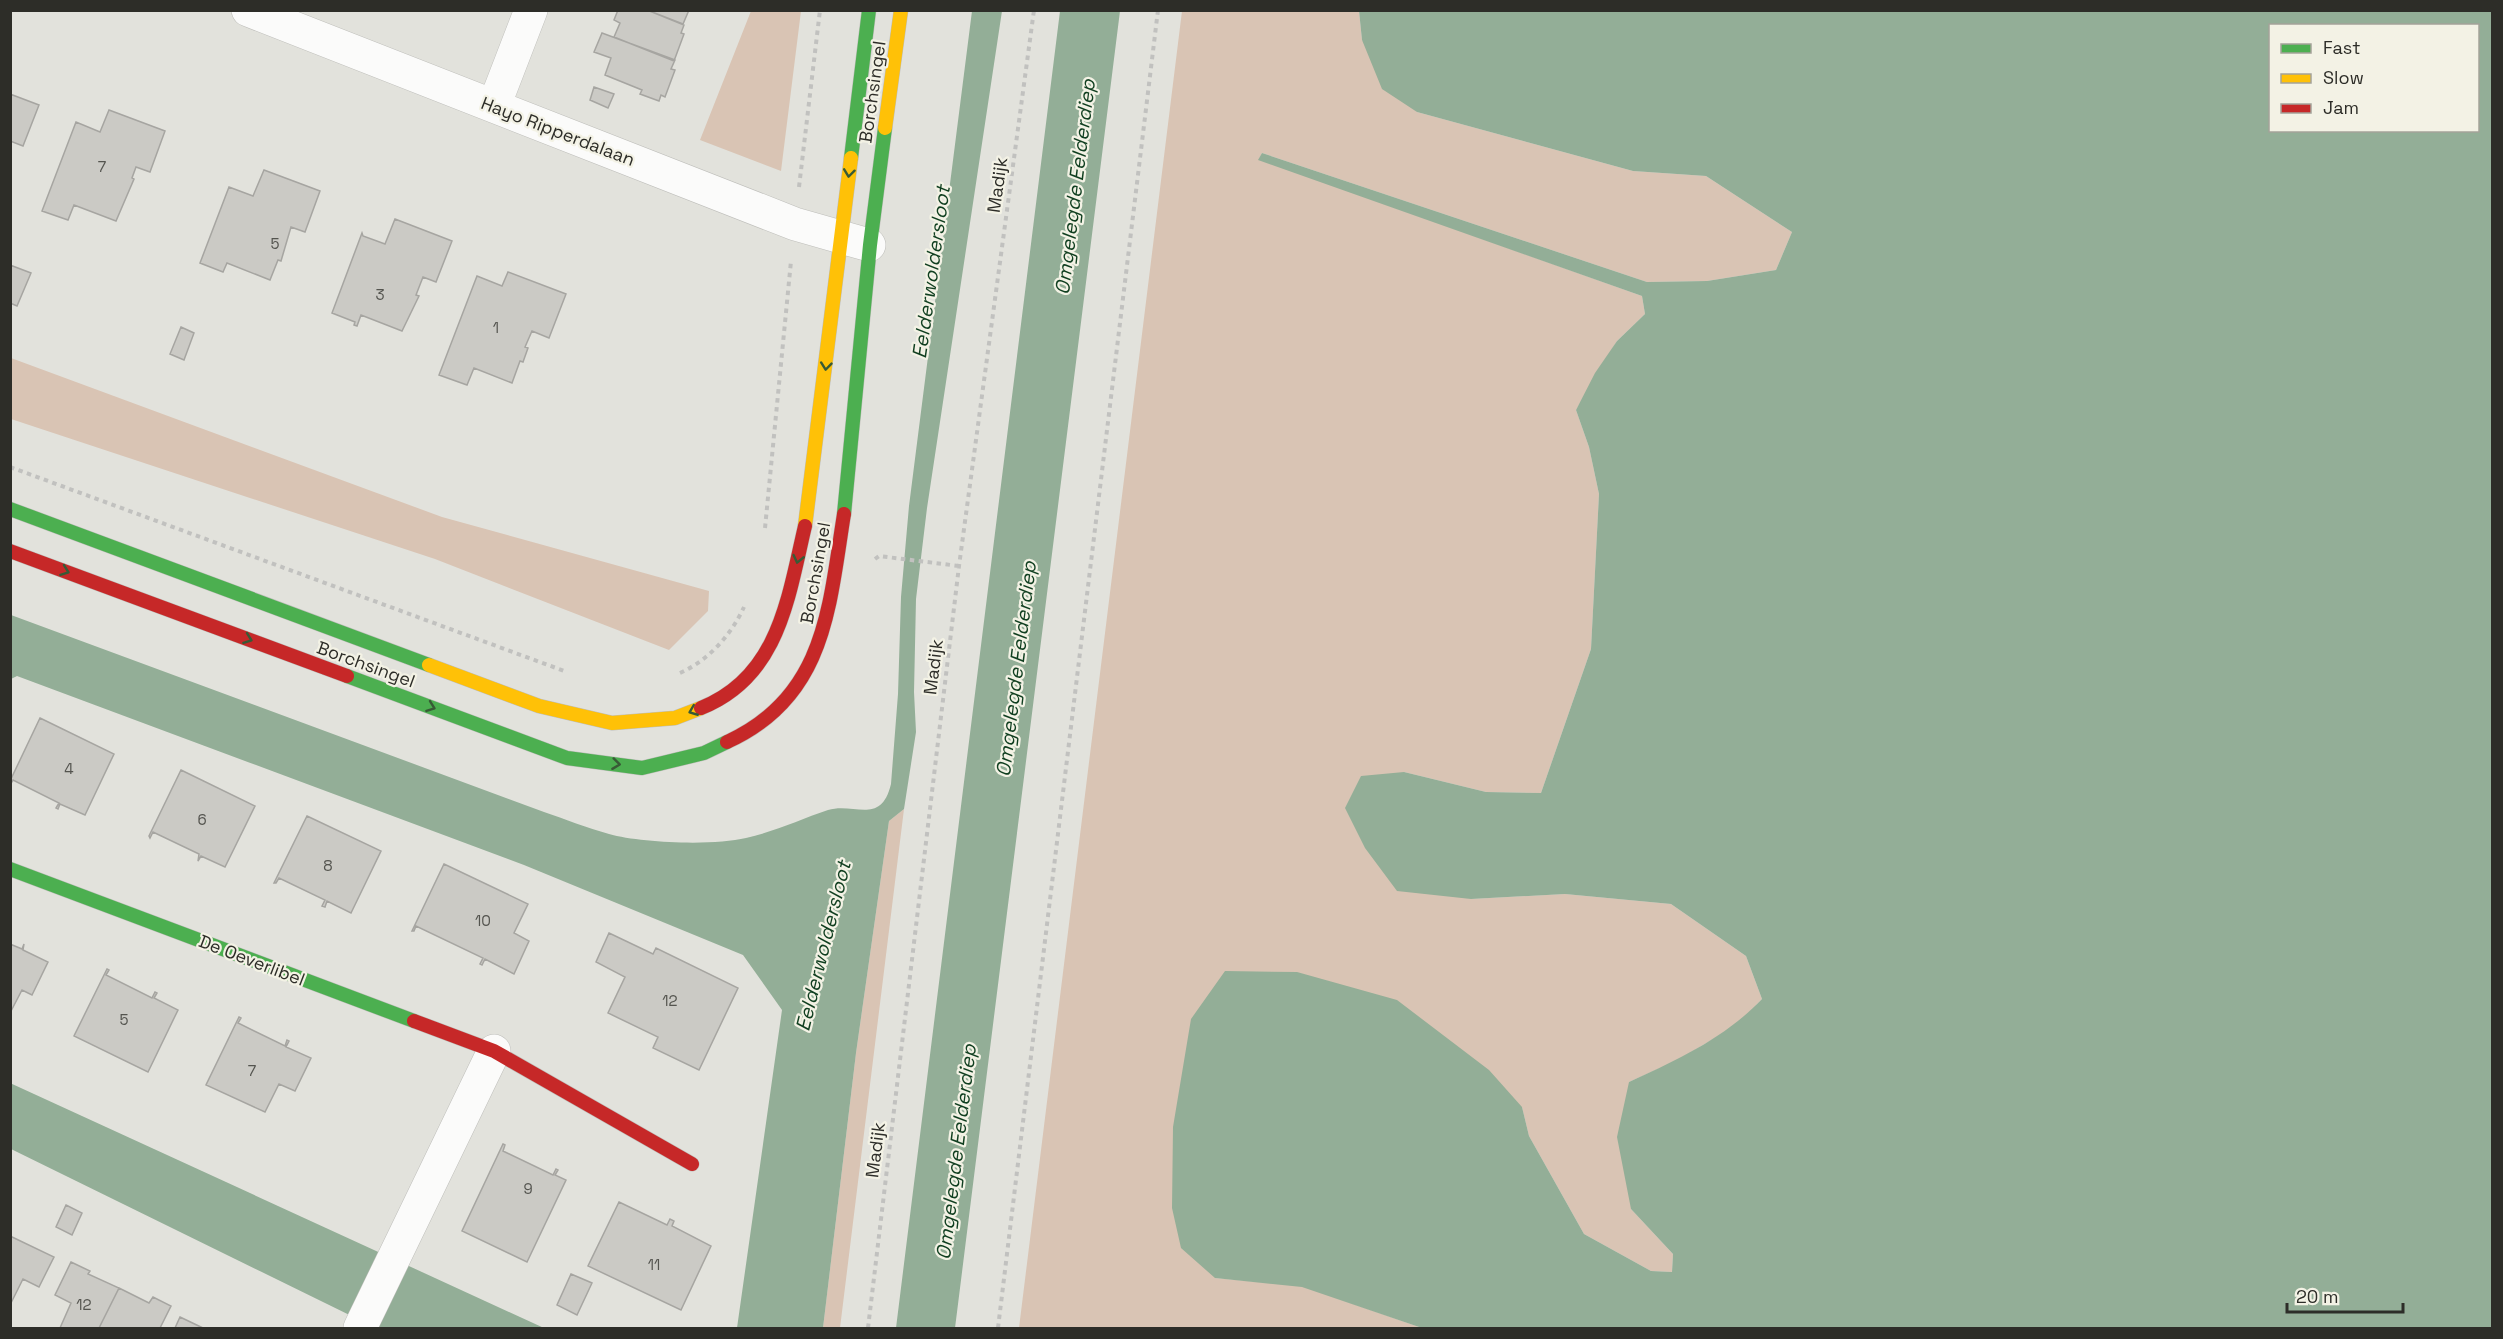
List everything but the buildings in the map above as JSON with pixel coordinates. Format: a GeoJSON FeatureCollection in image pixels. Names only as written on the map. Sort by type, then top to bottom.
{"type":"FeatureCollection","features":[{"type":"Feature","properties":{"kind":"main road","name":"Borchsingel"},"geometry":{"type":"LineString","coordinates":[[10,551],[567,758],[642,768],[704,753],[740,736],[774,712],[791,694],[813,660],[827,619],[845,506],[855,241],[869,10]]}},
{"type":"Feature","properties":{"kind":"main road","name":"Borchsingel"},"geometry":{"type":"LineString","coordinates":[[10,509],[539,706],[612,723],[675,718],[718,701],[758,667],[775,638],[787,604],[808,514],[855,241],[901,10]]}},
{"type":"Feature","properties":{"kind":"main road","name":"De Oeverlibel"},"geometry":{"type":"LineString","coordinates":[[10,869],[494,1051],[692,1164]]}},
{"type":"Feature","properties":{"kind":"street","name":"Hayo Ripperdalaan"},"geometry":{"type":"LineString","coordinates":[[248,10],[795,224],[855,241]]}},
{"type":"Feature","properties":{"kind":"street"},"geometry":{"type":"LineString","coordinates":[[494,106],[531,10]]}},
{"type":"Feature","properties":{"kind":"street"},"geometry":{"type":"LineString","coordinates":[[360,1329],[494,1051]]}},
{"type":"Feature","properties":{"kind":"path"},"geometry":{"type":"LineString","coordinates":[[764,532],[795,224],[820,10]]}},
{"type":"Feature","properties":{"kind":"path","name":"Madijk"},"geometry":{"type":"LineString","coordinates":[[868,1329],[959,566],[1034,10]]}},
{"type":"Feature","properties":{"kind":"path"},"geometry":{"type":"LineString","coordinates":[[998,1329],[1158,10]]}},
{"type":"Feature","properties":{"kind":"path"},"geometry":{"type":"LineString","coordinates":[[10,466],[569,673]]}},
{"type":"Feature","properties":{"kind":"path"},"geometry":{"type":"LineString","coordinates":[[900,560],[959,566]]}},
{"type":"Feature","properties":{"kind":"path"},"geometry":{"type":"LineString","coordinates":[[679,674],[697,666],[735,627],[749,597]]}},
{"type":"Feature","properties":{"kind":"shaded area"},"geometry":{"type":"Polygon","coordinates":[[[751,11],[801,11],[781,171],[700,140],[751,11]]]}},
{"type":"Feature","properties":{"kind":"shaded area"},"geometry":{"type":"Polygon","coordinates":[[[1182,11],[1359,11],[1362,40],[1417,112],[1633,171],[1706,176],[1792,232],[1776,270],[1707,281],[1647,282],[1262,153],[1259,159],[1642,296],[1645,314],[1617,341],[1576,410],[1589,447],[1599,494],[1591,649],[1541,793],[1486,792],[1404,772],[1471,899],[1565,894],[1671,904],[1746,956],[1762,999],[1738,1024],[1678,1060],[1629,1082],[1631,1209],[1673,1254],[1672,1272],[1651,1271],[1584,1234],[1529,1136],[1522,1107],[1215,1278],[1302,1286],[1422,1328],[1019,1328],[1182,11]]]}},
{"type":"Feature","properties":{"kind":"shaded area"},"geometry":{"type":"Polygon","coordinates":[[[11,358],[442,517],[709,591],[708,611],[669,650],[435,559],[11,419],[11,358]]]}},
{"type":"Feature","properties":{"kind":"shaded area"},"geometry":{"type":"Polygon","coordinates":[[[904,809],[840,1328],[823,1328],[856,1053],[889,821],[904,809]]]}},
{"type":"Feature","properties":{"kind":"water","name":"Eelderwoldersloot"},"geometry":{"type":"Polygon","coordinates":[[[972,11],[1002,11],[927,508],[916,599],[914,692],[916,732],[904,809],[889,821],[856,1053],[823,1328],[737,1328],[782,1010],[743,955],[524,865],[17,676],[11,679],[11,615],[609,834],[639,840],[715,842],[746,838],[828,810],[838,808],[866,810],[881,805],[891,784],[898,694],[901,597],[909,506],[972,11]]]}},
{"type":"Feature","properties":{"kind":"water","name":"Omgelegde Eelderdiep"},"geometry":{"type":"Polygon","coordinates":[[[1060,11],[1120,11],[955,1328],[896,1328],[1060,11]]]}},
{"type":"Feature","properties":{"kind":"water"},"geometry":{"type":"Polygon","coordinates":[[[1359,11],[2492,11],[2492,1328],[1422,1328],[1302,1287],[1215,1278],[1181,1248],[1172,1208],[1173,1127],[1191,1019],[1225,971],[1297,972],[1397,1000],[1489,1070],[1522,1107],[1529,1136],[1584,1234],[1651,1271],[1672,1272],[1673,1254],[1631,1209],[1617,1137],[1629,1082],[1700,1047],[1748,1013],[1762,999],[1746,956],[1671,904],[1565,894],[1471,899],[1397,891],[1365,848],[1345,808],[1361,776],[1404,772],[1486,792],[1541,793],[1591,649],[1599,494],[1589,447],[1576,410],[1595,373],[1617,341],[1645,314],[1642,296],[1258,160],[1262,153],[1647,282],[1707,281],[1776,270],[1792,232],[1706,176],[1633,171],[1417,112],[1382,89],[1362,40],[1359,11]]]}},
{"type":"Feature","properties":{"kind":"water"},"geometry":{"type":"Polygon","coordinates":[[[10,1083],[544,1328],[376,1328],[11,1149],[10,1083]]]}},
{"type":"Feature","properties":{"kind":"traffic: fast"},"geometry":{"type":"LineString","coordinates":[[851,158],[869,10]]}},
{"type":"Feature","properties":{"kind":"traffic: fast"},"geometry":{"type":"LineString","coordinates":[[844,514],[870,245],[885,128]]}},
{"type":"Feature","properties":{"kind":"traffic: fast"},"geometry":{"type":"LineString","coordinates":[[10,509],[429,665]]}},
{"type":"Feature","properties":{"kind":"traffic: fast"},"geometry":{"type":"LineString","coordinates":[[347,676],[567,758],[642,768],[704,753],[727,742]]}},
{"type":"Feature","properties":{"kind":"traffic: fast"},"geometry":{"type":"LineString","coordinates":[[10,869],[414,1021]]}},
{"type":"Feature","properties":{"kind":"traffic: slow"},"geometry":{"type":"LineString","coordinates":[[885,128],[901,10]]}},
{"type":"Feature","properties":{"kind":"traffic: slow"},"geometry":{"type":"LineString","coordinates":[[805,526],[851,158]]}},
{"type":"Feature","properties":{"kind":"traffic: slow"},"geometry":{"type":"LineString","coordinates":[[429,665],[539,706],[612,723],[675,718],[701,708]]}},
{"type":"Feature","properties":{"kind":"traffic: jam"},"geometry":{"type":"LineString","coordinates":[[727,742],[760,723],[785,700],[804,675],[817,646],[826,615],[844,514]]}},
{"type":"Feature","properties":{"kind":"traffic: jam"},"geometry":{"type":"LineString","coordinates":[[701,708],[727,694],[748,677],[764,656],[785,607],[805,526]]}},
{"type":"Feature","properties":{"kind":"traffic: jam"},"geometry":{"type":"LineString","coordinates":[[10,551],[347,676]]}},
{"type":"Feature","properties":{"kind":"traffic: jam"},"geometry":{"type":"LineString","coordinates":[[414,1021],[494,1051],[692,1164]]}}]}
